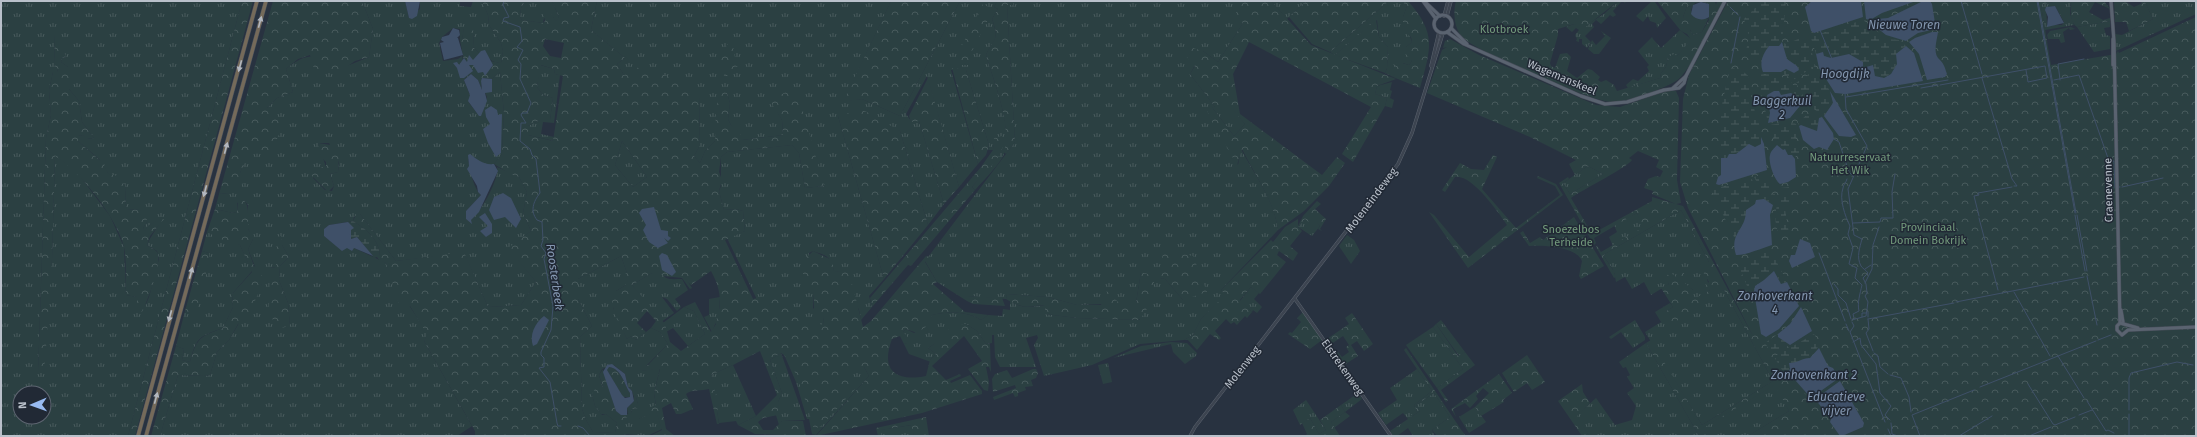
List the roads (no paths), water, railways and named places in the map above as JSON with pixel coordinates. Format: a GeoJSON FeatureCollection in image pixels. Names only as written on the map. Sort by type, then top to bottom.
{"type":"FeatureCollection","features":[{"type":"Feature","properties":{"kind":"highway"},"geometry":{"type":"LineString","coordinates":[[138,436],[257,1]]}},
{"type":"Feature","properties":{"kind":"highway"},"geometry":{"type":"LineString","coordinates":[[146,436],[266,1]]}},
{"type":"Feature","properties":{"kind":"main road","name":"Wagemanskeel"},"geometry":{"type":"LineString","coordinates":[[1423,1],[1451,22],[1451,28],[1474,49]]}},
{"type":"Feature","properties":{"kind":"main road","name":"Wagemanskeel"},"geometry":{"type":"LineString","coordinates":[[1423,1],[1436,19],[1434,26],[1439,32]]}},
{"type":"Feature","properties":{"kind":"main road","name":"Wagemanskeel"},"geometry":{"type":"LineString","coordinates":[[1447,32],[1474,49],[1581,96],[1605,104],[1627,102],[1670,89],[1680,83],[1686,76],[1725,1]]}},
{"type":"Feature","properties":{"kind":"main road","name":"Craenevenne"},"geometry":{"type":"LineString","coordinates":[[2110,1],[2113,10],[2120,304],[2122,322],[2116,328],[2119,334],[2124,334],[2128,328],[2144,329],[2196,326]]}},
{"type":"Feature","properties":{"kind":"main road"},"geometry":{"type":"LineString","coordinates":[[1436,19],[1444,16]]}},
{"type":"Feature","properties":{"kind":"main road"},"geometry":{"type":"LineString","coordinates":[[1439,32],[1447,32],[1451,28]]}},
{"type":"Feature","properties":{"kind":"main road"},"geometry":{"type":"LineString","coordinates":[[2122,322],[2128,328]]}},
{"type":"Feature","properties":{"kind":"street"},"geometry":{"type":"LineString","coordinates":[[1444,16],[1448,1]]}},
{"type":"Feature","properties":{"kind":"street"},"geometry":{"type":"LineString","coordinates":[[1444,16],[1451,1]]}},
{"type":"Feature","properties":{"kind":"street"},"geometry":{"type":"LineString","coordinates":[[1430,70],[1439,32]]}},
{"type":"Feature","properties":{"kind":"street"},"geometry":{"type":"LineString","coordinates":[[1430,70],[1443,33]]}},
{"type":"Feature","properties":{"kind":"street","name":"Moleneindeweg"},"geometry":{"type":"LineString","coordinates":[[1295,299],[1398,164],[1408,143],[1430,70]]}},
{"type":"Feature","properties":{"kind":"street","name":"Molenweg"},"geometry":{"type":"LineString","coordinates":[[1190,436],[1195,427],[1295,299]]}},
{"type":"Feature","properties":{"kind":"street","name":"Elstrekenweg"},"geometry":{"type":"LineString","coordinates":[[1295,299],[1391,436]]}},
{"type":"Feature","properties":{"kind":"water"},"geometry":{"type":"Polygon","coordinates":[[[405,1],[420,1],[417,16],[412,19],[409,18],[405,1]]]}},
{"type":"Feature","properties":{"kind":"water"},"geometry":{"type":"Polygon","coordinates":[[[1812,1],[1861,1],[1863,17],[1814,33],[1811,31],[1805,7],[1812,1]]]}},
{"type":"Feature","properties":{"kind":"water"},"geometry":{"type":"Polygon","coordinates":[[[1864,1],[1916,1],[1882,13],[1870,20],[1866,19],[1864,1]]]}},
{"type":"Feature","properties":{"kind":"water","name":"Nieuwe Toren"},"geometry":{"type":"Polygon","coordinates":[[[1923,1],[1930,1],[1932,4],[1936,29],[1918,33],[1906,41],[1886,35],[1871,23],[1877,19],[1888,18],[1923,1]]]}},
{"type":"Feature","properties":{"kind":"water"},"geometry":{"type":"Polygon","coordinates":[[[1701,2],[1709,4],[1709,17],[1705,19],[1697,19],[1691,14],[1693,5],[1701,2]]]}},
{"type":"Feature","properties":{"kind":"water"},"geometry":{"type":"Polygon","coordinates":[[[2055,6],[2064,23],[2047,27],[2048,17],[2045,10],[2046,7],[2055,6]]]}},
{"type":"Feature","properties":{"kind":"water"},"geometry":{"type":"Polygon","coordinates":[[[453,28],[459,30],[460,35],[457,38],[463,55],[444,60],[440,43],[444,42],[441,40],[442,37],[449,35],[453,28]]]}},
{"type":"Feature","properties":{"kind":"water"},"geometry":{"type":"Polygon","coordinates":[[[1932,32],[1938,32],[1936,52],[1938,58],[1944,65],[1947,74],[1945,77],[1927,80],[1919,54],[1909,42],[1915,38],[1932,32]]]}},
{"type":"Feature","properties":{"kind":"water"},"geometry":{"type":"Polygon","coordinates":[[[1782,42],[1787,59],[1797,66],[1799,70],[1794,73],[1786,69],[1781,72],[1763,72],[1761,65],[1763,55],[1769,46],[1779,46],[1782,42]]]}},
{"type":"Feature","properties":{"kind":"water","name":"Hoogdijk"},"geometry":{"type":"Polygon","coordinates":[[[1906,46],[1914,53],[1923,81],[1846,94],[1835,93],[1819,68],[1816,54],[1823,52],[1824,56],[1831,58],[1849,54],[1863,62],[1863,68],[1873,65],[1875,76],[1884,78],[1891,74],[1897,64],[1896,54],[1906,46]]]}},
{"type":"Feature","properties":{"kind":"water"},"geometry":{"type":"Polygon","coordinates":[[[485,50],[493,65],[485,76],[483,72],[478,73],[473,65],[469,65],[473,71],[464,78],[460,78],[457,68],[453,63],[457,62],[459,65],[464,58],[467,62],[469,55],[473,60],[481,51],[485,50]]]}},
{"type":"Feature","properties":{"kind":"water"},"geometry":{"type":"Polygon","coordinates":[[[471,74],[478,80],[482,90],[482,78],[492,79],[492,92],[485,93],[487,101],[481,116],[479,116],[468,101],[470,95],[464,80],[471,74]]]}},
{"type":"Feature","properties":{"kind":"water","name":"Baggerkuil 2"},"geometry":{"type":"Polygon","coordinates":[[[1774,91],[1779,91],[1781,95],[1791,93],[1804,101],[1790,118],[1768,123],[1770,113],[1767,95],[1774,91]]]}},
{"type":"Feature","properties":{"kind":"water"},"geometry":{"type":"Polygon","coordinates":[[[1830,91],[1856,135],[1851,137],[1839,136],[1824,116],[1833,103],[1830,91]]]}},
{"type":"Feature","properties":{"kind":"water"},"geometry":{"type":"Polygon","coordinates":[[[491,106],[497,110],[498,115],[502,114],[501,153],[496,157],[488,143],[483,129],[490,124],[486,117],[485,110],[491,106]]]}},
{"type":"Feature","properties":{"kind":"water"},"geometry":{"type":"Polygon","coordinates":[[[1822,117],[1833,133],[1834,139],[1827,150],[1819,147],[1814,149],[1803,140],[1799,126],[1801,125],[1817,131],[1819,118],[1822,117]]]}},
{"type":"Feature","properties":{"kind":"water"},"geometry":{"type":"Polygon","coordinates":[[[1761,137],[1764,144],[1767,170],[1719,185],[1716,184],[1718,177],[1721,175],[1721,158],[1727,158],[1729,154],[1736,154],[1749,144],[1755,147],[1761,144],[1761,137]]]}},
{"type":"Feature","properties":{"kind":"water"},"geometry":{"type":"Polygon","coordinates":[[[1777,145],[1783,150],[1785,149],[1788,155],[1792,155],[1795,159],[1796,177],[1788,182],[1780,184],[1774,175],[1770,162],[1770,153],[1777,145]]]}},
{"type":"Feature","properties":{"kind":"water"},"geometry":{"type":"Polygon","coordinates":[[[470,154],[484,163],[494,164],[498,171],[479,212],[471,220],[472,224],[466,219],[466,211],[481,195],[478,192],[477,186],[467,169],[469,166],[468,155],[470,154]]]}},
{"type":"Feature","properties":{"kind":"water"},"geometry":{"type":"Polygon","coordinates":[[[503,193],[511,198],[521,219],[516,228],[505,217],[494,220],[489,210],[494,197],[503,193]]]}},
{"type":"Feature","properties":{"kind":"water"},"geometry":{"type":"Polygon","coordinates":[[[1764,199],[1773,205],[1770,215],[1772,245],[1748,253],[1736,255],[1734,247],[1736,236],[1743,223],[1746,210],[1755,204],[1756,200],[1764,199]]]}},
{"type":"Feature","properties":{"kind":"water"},"geometry":{"type":"Polygon","coordinates":[[[654,207],[661,230],[668,231],[668,236],[671,238],[668,241],[664,238],[668,243],[658,248],[649,242],[643,230],[646,225],[639,213],[642,209],[654,207]]]}},
{"type":"Feature","properties":{"kind":"water"},"geometry":{"type":"Polygon","coordinates":[[[485,213],[492,224],[492,233],[486,237],[480,231],[488,226],[479,217],[485,213]]]}},
{"type":"Feature","properties":{"kind":"water"},"geometry":{"type":"Polygon","coordinates":[[[348,222],[354,228],[351,230],[351,239],[357,237],[373,256],[354,248],[352,251],[347,248],[342,251],[324,236],[324,229],[329,225],[348,222]]]}},
{"type":"Feature","properties":{"kind":"water"},"geometry":{"type":"Polygon","coordinates":[[[1800,239],[1810,243],[1815,257],[1792,268],[1789,261],[1791,255],[1795,255],[1800,239]]]}},
{"type":"Feature","properties":{"kind":"water"},"geometry":{"type":"Polygon","coordinates":[[[662,253],[667,255],[676,272],[672,276],[662,270],[659,256],[662,253]]]}},
{"type":"Feature","properties":{"kind":"water","name":"Zonhoverkant 4"},"geometry":{"type":"Polygon","coordinates":[[[1774,271],[1781,284],[1787,282],[1799,306],[1779,329],[1766,337],[1761,334],[1754,292],[1755,286],[1774,271]]]}},
{"type":"Feature","properties":{"kind":"water"},"geometry":{"type":"Polygon","coordinates":[[[1801,307],[1812,331],[1790,345],[1778,337],[1778,334],[1790,324],[1801,307]]]}},
{"type":"Feature","properties":{"kind":"water"},"geometry":{"type":"Polygon","coordinates":[[[544,316],[549,320],[537,344],[533,346],[532,334],[538,322],[544,316]]]}},
{"type":"Feature","properties":{"kind":"water","name":"Zonhovenkant 2"},"geometry":{"type":"Polygon","coordinates":[[[1819,348],[1828,366],[1833,368],[1839,378],[1811,398],[1795,380],[1792,373],[1787,373],[1790,369],[1789,363],[1810,358],[1819,348]]]}},
{"type":"Feature","properties":{"kind":"water"},"geometry":{"type":"Polygon","coordinates":[[[612,364],[625,374],[628,387],[632,391],[634,401],[627,408],[627,415],[621,415],[616,411],[603,372],[607,365],[612,364]],[[609,367],[607,370],[622,395],[625,398],[630,397],[630,393],[622,377],[613,368],[609,367]]]}},
{"type":"Feature","properties":{"kind":"water","name":"Educatieve vijver"},"geometry":{"type":"Polygon","coordinates":[[[1840,381],[1864,423],[1863,427],[1842,436],[1840,436],[1830,422],[1831,419],[1815,399],[1840,381]]]}},
{"type":"Feature","properties":{"kind":"waterway","name":"Roosterbeek"},"geometry":{"type":"LineString","coordinates":[[504,1],[503,5],[509,17],[504,18],[503,21],[520,27],[522,41],[517,47],[523,50],[518,60],[521,64],[520,79],[531,103],[527,113],[522,113],[521,115],[526,123],[521,123],[520,141],[530,149],[532,155],[536,159],[540,193],[534,203],[533,210],[537,220],[542,222],[543,240],[541,246],[546,253],[544,259],[553,306],[551,330],[541,352],[541,355],[544,358],[544,367],[539,368],[550,382],[557,423],[558,426],[561,426]]}},
{"type":"Feature","properties":{"kind":"waterway"},"geometry":{"type":"LineString","coordinates":[[1961,1],[1982,74]]}},
{"type":"Feature","properties":{"kind":"waterway"},"geometry":{"type":"LineString","coordinates":[[2037,1],[2075,213]]}},
{"type":"Feature","properties":{"kind":"waterway"},"geometry":{"type":"LineString","coordinates":[[2038,1],[2076,213]]}},
{"type":"Feature","properties":{"kind":"waterway"},"geometry":{"type":"LineString","coordinates":[[1730,7],[1738,15]]}},
{"type":"Feature","properties":{"kind":"waterway"},"geometry":{"type":"LineString","coordinates":[[1731,63],[1740,17]]}},
{"type":"Feature","properties":{"kind":"waterway"},"geometry":{"type":"LineString","coordinates":[[1820,30],[1832,59]]}},
{"type":"Feature","properties":{"kind":"waterway"},"geometry":{"type":"LineString","coordinates":[[2060,80],[2058,64],[2084,59]]}},
{"type":"Feature","properties":{"kind":"waterway"},"geometry":{"type":"LineString","coordinates":[[1940,85],[2045,66],[2047,78],[2028,82],[2026,70]]}},
{"type":"Feature","properties":{"kind":"waterway"},"geometry":{"type":"LineString","coordinates":[[2054,80],[2079,75],[2109,161],[2114,161],[2115,188]]}},
{"type":"Feature","properties":{"kind":"waterway"},"geometry":{"type":"LineString","coordinates":[[1982,78],[2012,179],[2017,186],[2014,186]]}},
{"type":"Feature","properties":{"kind":"waterway"},"geometry":{"type":"LineString","coordinates":[[1846,97],[1948,80]]}},
{"type":"Feature","properties":{"kind":"waterway"},"geometry":{"type":"LineString","coordinates":[[1921,88],[1938,85]]}},
{"type":"Feature","properties":{"kind":"waterway"},"geometry":{"type":"LineString","coordinates":[[1845,93],[1846,109],[1867,146],[1848,189],[1854,235],[1862,239],[1859,259],[1862,267],[1868,273],[1863,278],[1866,284],[1867,293],[1865,296],[1868,302],[1866,316],[1852,320]]}},
{"type":"Feature","properties":{"kind":"waterway"},"geometry":{"type":"LineString","coordinates":[[1834,139],[1839,142],[1849,172],[1853,176]]}},
{"type":"Feature","properties":{"kind":"waterway"},"geometry":{"type":"LineString","coordinates":[[1853,223],[1880,222],[1881,218],[1893,218],[1892,192],[1895,174]]}},
{"type":"Feature","properties":{"kind":"waterway"},"geometry":{"type":"LineString","coordinates":[[2122,187],[2163,178]]}},
{"type":"Feature","properties":{"kind":"waterway"},"geometry":{"type":"LineString","coordinates":[[1847,179],[1843,187],[1842,202],[1850,226],[1848,234],[1853,248],[1849,264],[1857,268],[1855,278],[1862,285],[1858,308],[1859,311],[1853,314],[1854,318]]}},
{"type":"Feature","properties":{"kind":"waterway"},"geometry":{"type":"LineString","coordinates":[[1979,216],[1974,196],[1979,195],[1978,193],[2012,187]]}},
{"type":"Feature","properties":{"kind":"waterway"},"geometry":{"type":"LineString","coordinates":[[2075,215],[2085,271]]}},
{"type":"Feature","properties":{"kind":"waterway"},"geometry":{"type":"LineString","coordinates":[[2077,215],[2087,271]]}},
{"type":"Feature","properties":{"kind":"waterway"},"geometry":{"type":"LineString","coordinates":[[1979,218],[1998,290]]}},
{"type":"Feature","properties":{"kind":"waterway"},"geometry":{"type":"LineString","coordinates":[[1865,283],[1872,269],[1873,245],[1879,227]]}},
{"type":"Feature","properties":{"kind":"waterway"},"geometry":{"type":"LineString","coordinates":[[1819,253],[1845,321]]}},
{"type":"Feature","properties":{"kind":"waterway"},"geometry":{"type":"LineString","coordinates":[[1865,269],[1871,265]]}},
{"type":"Feature","properties":{"kind":"waterway"},"geometry":{"type":"LineString","coordinates":[[2087,276],[2097,325]]}},
{"type":"Feature","properties":{"kind":"waterway"},"geometry":{"type":"LineString","coordinates":[[1956,302],[2084,277]]}},
{"type":"Feature","properties":{"kind":"waterway"},"geometry":{"type":"LineString","coordinates":[[1834,284],[1838,289],[1838,295],[1846,303],[1851,319]]}},
{"type":"Feature","properties":{"kind":"waterway"},"geometry":{"type":"LineString","coordinates":[[2014,292],[2050,356]]}},
{"type":"Feature","properties":{"kind":"waterway"},"geometry":{"type":"LineString","coordinates":[[1868,319],[1954,303]]}},
{"type":"Feature","properties":{"kind":"waterway"},"geometry":{"type":"LineString","coordinates":[[1868,312],[1868,317]]}},
{"type":"Feature","properties":{"kind":"waterway"},"geometry":{"type":"LineString","coordinates":[[1862,317],[1862,313],[1866,313]]}},
{"type":"Feature","properties":{"kind":"waterway"},"geometry":{"type":"LineString","coordinates":[[1868,319],[1869,329],[1866,333],[1873,351]]}},
{"type":"Feature","properties":{"kind":"waterway"},"geometry":{"type":"LineString","coordinates":[[1852,322],[1854,326],[1850,332],[1885,422]]}},
{"type":"Feature","properties":{"kind":"waterway"},"geometry":{"type":"LineString","coordinates":[[1846,324],[1849,331]]}},
{"type":"Feature","properties":{"kind":"waterway"},"geometry":{"type":"LineString","coordinates":[[2098,340],[2111,335]]}},
{"type":"Feature","properties":{"kind":"waterway"},"geometry":{"type":"LineString","coordinates":[[1853,342],[1860,338],[1861,345],[1876,364],[1880,393],[1891,406],[1885,415],[1890,420]]}},
{"type":"Feature","properties":{"kind":"waterway"},"geometry":{"type":"LineString","coordinates":[[2058,356],[2096,341]]}},
{"type":"Feature","properties":{"kind":"waterway"},"geometry":{"type":"LineString","coordinates":[[1874,353],[1878,356],[1880,367],[1888,374]]}},
{"type":"Feature","properties":{"kind":"waterway"},"geometry":{"type":"LineString","coordinates":[[1980,387],[2058,356],[2084,398]]}},
{"type":"Feature","properties":{"kind":"waterway"},"geometry":{"type":"LineString","coordinates":[[2129,410],[2129,378],[2131,373],[2177,362],[2193,365]]}},
{"type":"Feature","properties":{"kind":"waterway"},"geometry":{"type":"LineString","coordinates":[[1890,375],[1901,378],[1909,397],[1911,412]]}},
{"type":"Feature","properties":{"kind":"waterway"},"geometry":{"type":"LineString","coordinates":[[2028,384],[2053,424],[2055,425],[2075,417]]}},
{"type":"Feature","properties":{"kind":"waterway"},"geometry":{"type":"LineString","coordinates":[[1920,436],[1912,415],[1974,390]]}},
{"type":"Feature","properties":{"kind":"waterway"},"geometry":{"type":"LineString","coordinates":[[2087,401],[2106,431],[2108,430],[2114,433]]}},
{"type":"Feature","properties":{"kind":"waterway"},"geometry":{"type":"LineString","coordinates":[[2079,415],[2092,410]]}},
{"type":"Feature","properties":{"kind":"waterway"},"geometry":{"type":"LineString","coordinates":[[2129,414],[2129,436]]}},
{"type":"Feature","properties":{"kind":"waterway"},"geometry":{"type":"LineString","coordinates":[[1959,436],[1992,416]]}},
{"type":"Feature","properties":{"kind":"waterway"},"geometry":{"type":"LineString","coordinates":[[1891,423],[1892,434],[1898,436]]}},
{"type":"Feature","properties":{"kind":"waterway","name":"Roosterbeek"},"geometry":{"type":"LineString","coordinates":[[578,426],[583,428],[590,436],[595,436]]}},
{"type":"Feature","properties":{"kind":"waterway"},"geometry":{"type":"LineString","coordinates":[[2029,436],[2051,427]]}},
{"type":"Feature","properties":{"kind":"waterway"},"geometry":{"type":"LineString","coordinates":[[1888,429],[1891,436]]}},
{"type":"Feature","properties":{"kind":"park label","name":"Klotbroek"},"geometry":{"type":"Point","coordinates":[1504,29]}},
{"type":"Feature","properties":{"kind":"park label","name":"Natuurreservaat Het Wik"},"geometry":{"type":"Point","coordinates":[1850,163]}},
{"type":"Feature","properties":{"kind":"park label","name":"Provinciaal Domein Bokrijk"},"geometry":{"type":"Point","coordinates":[1928,233]}},
{"type":"Feature","properties":{"kind":"park label","name":"Snoezelbos Terheide"},"geometry":{"type":"Point","coordinates":[1571,235]}}]}
